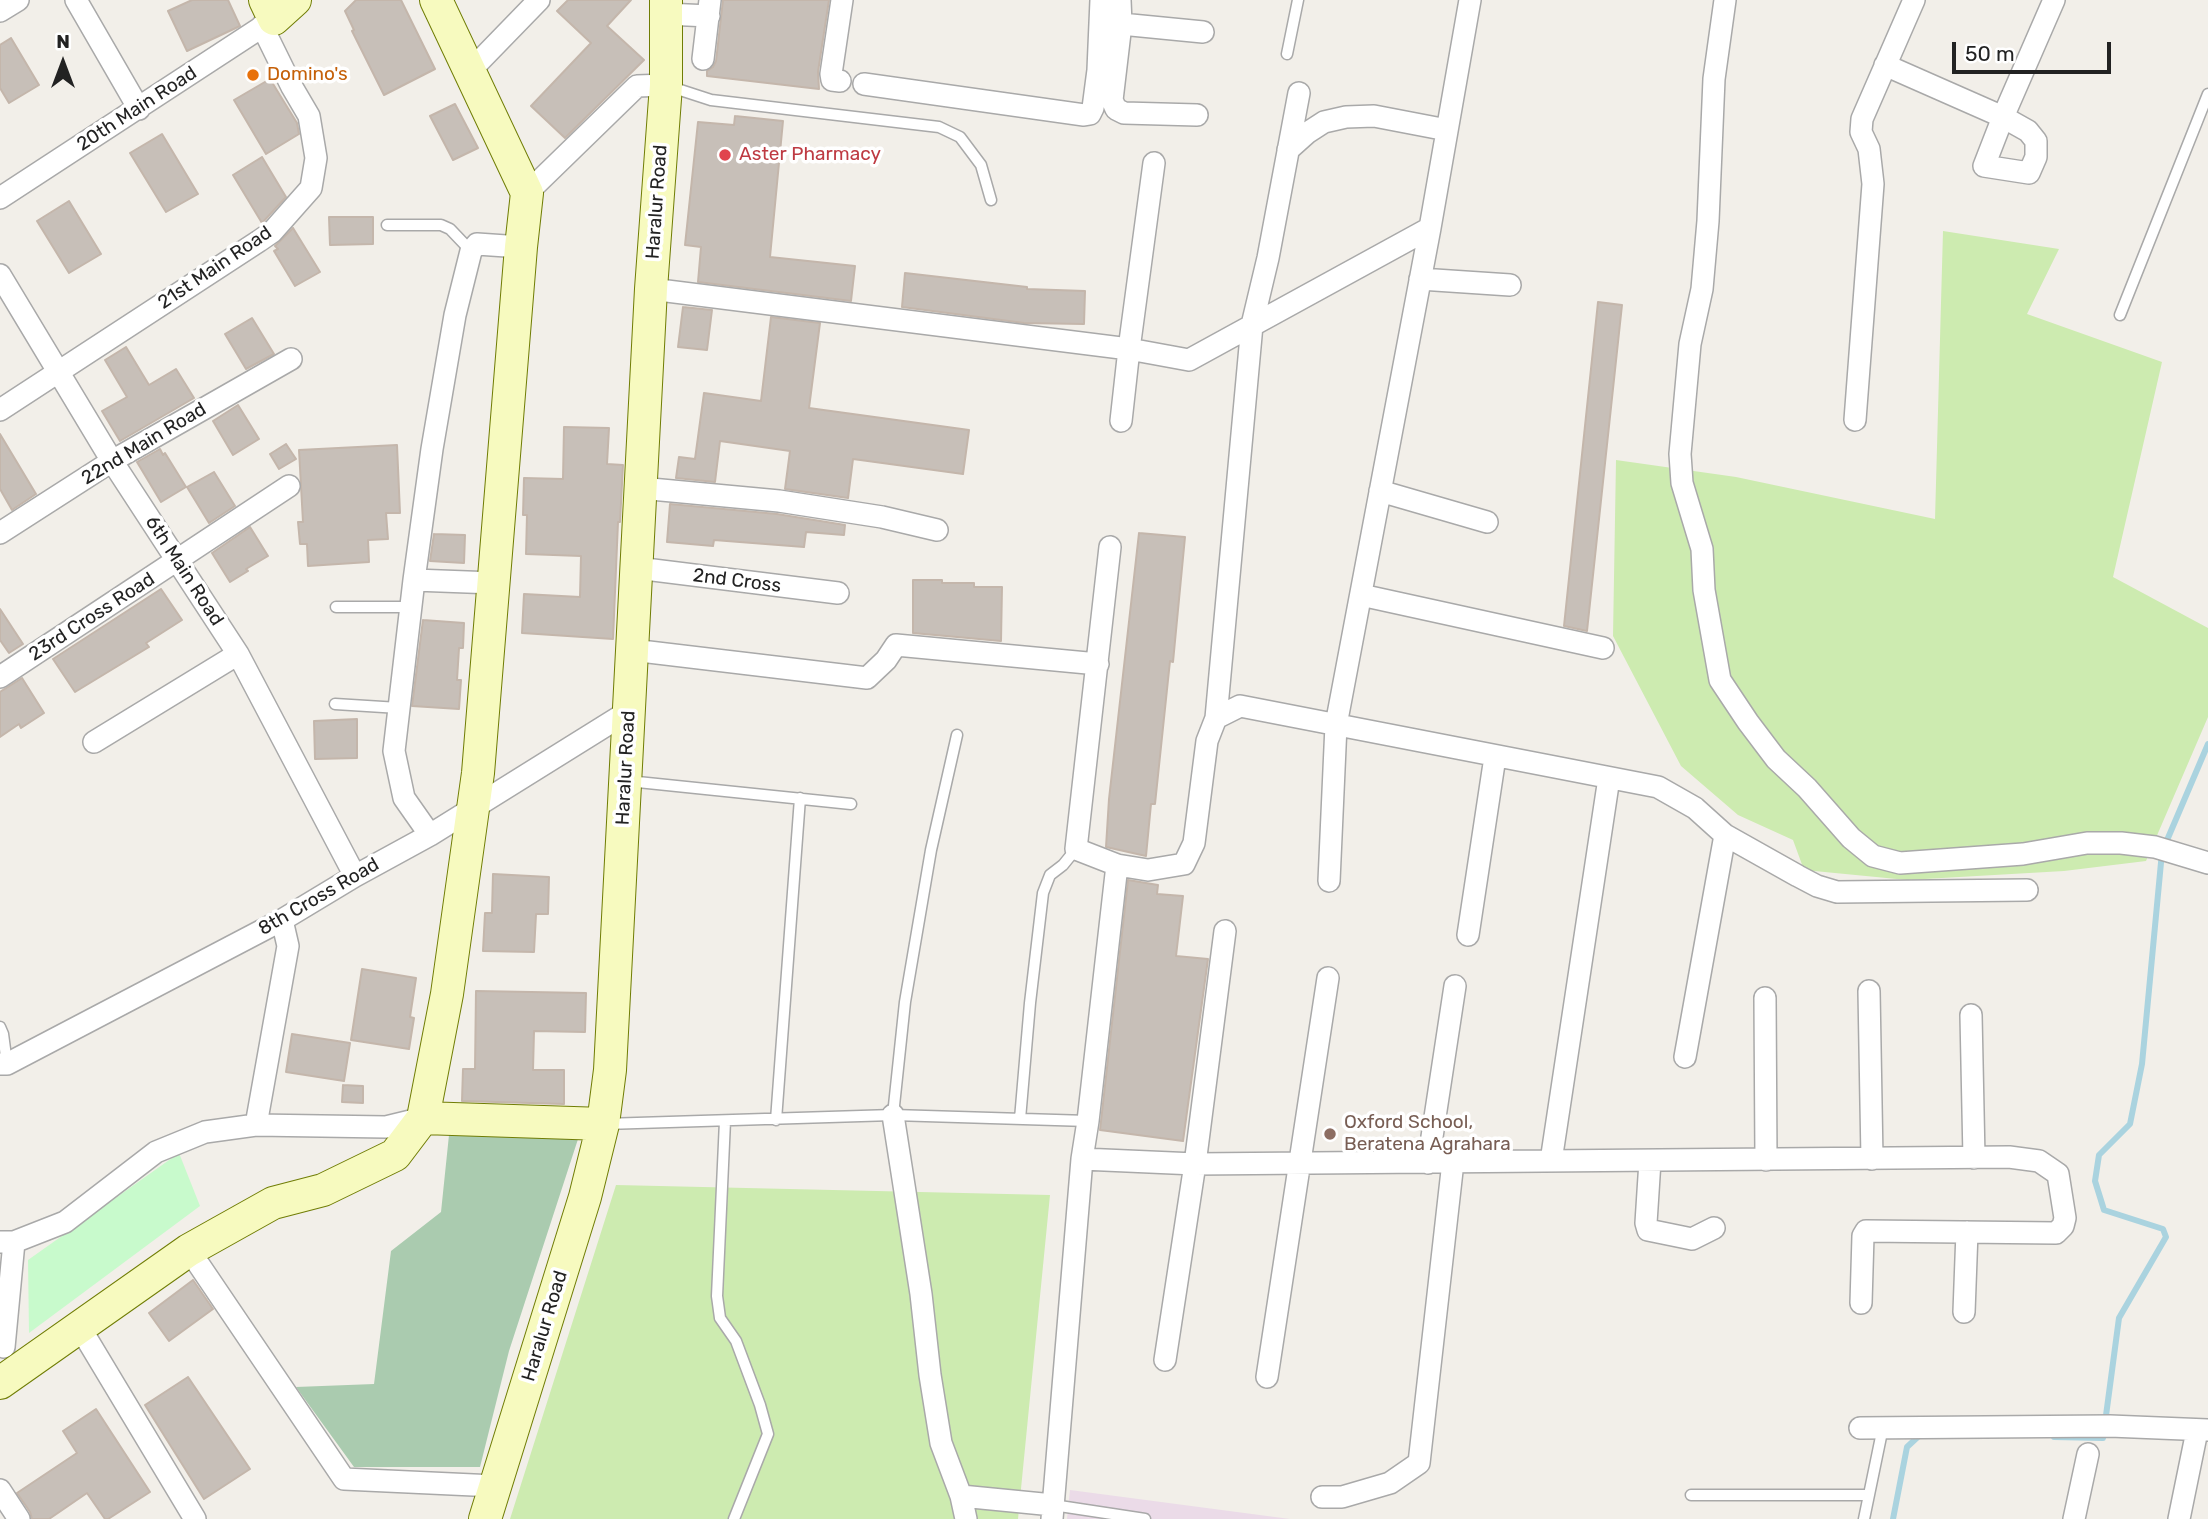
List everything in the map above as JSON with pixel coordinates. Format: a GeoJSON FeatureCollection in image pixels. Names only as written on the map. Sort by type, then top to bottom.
{"type":"FeatureCollection","features":[{"type":"Feature","properties":{"kind":"street"},"geometry":{"type":"LineString","coordinates":[[0,11],[18,0]]}},
{"type":"Feature","properties":{"kind":"street"},"geometry":{"type":"LineString","coordinates":[[76,0],[139,109]]}},
{"type":"Feature","properties":{"kind":"street"},"geometry":{"type":"LineString","coordinates":[[0,1383],[189,1250],[273,1203],[323,1190],[395,1155],[423,1118],[447,994],[478,774],[527,193],[436,0]]}},
{"type":"Feature","properties":{"kind":"street"},"geometry":{"type":"LineString","coordinates":[[470,71],[539,0]]}},
{"type":"Feature","properties":{"kind":"street"},"geometry":{"type":"LineString","coordinates":[[840,81],[832,80],[831,74],[842,0]]}},
{"type":"Feature","properties":{"kind":"street"},"geometry":{"type":"LineString","coordinates":[[864,84],[1090,114],[1098,70],[1101,0]]}},
{"type":"Feature","properties":{"kind":"street"},"geometry":{"type":"LineString","coordinates":[[1120,0],[1121,23],[1112,100],[1116,109],[1124,113],[1197,115]]}},
{"type":"Feature","properties":{"kind":"street"},"geometry":{"type":"LineString","coordinates":[[1329,881],[1336,725],[1430,228],[1470,0]]}},
{"type":"Feature","properties":{"kind":"street"},"geometry":{"type":"LineString","coordinates":[[1724,0],[1714,79],[1703,275],[1690,344],[1680,454],[1682,483],[1702,549],[1704,590],[1720,680],[1776,759],[1807,788],[1851,838],[1872,856],[1900,863],[2023,855],[2087,843],[2121,843],[2164,850],[2208,863]]}},
{"type":"Feature","properties":{"kind":"street"},"geometry":{"type":"LineString","coordinates":[[1855,420],[1873,184],[1869,149],[1861,132],[1862,119],[1914,0]]}},
{"type":"Feature","properties":{"kind":"street"},"geometry":{"type":"LineString","coordinates":[[1885,65],[2003,117],[2054,0]]}},
{"type":"Feature","properties":{"kind":"street"},"geometry":{"type":"LineString","coordinates":[[666,7],[710,8],[703,59]]}},
{"type":"Feature","properties":{"kind":"street","name":"Haralur Road"},"geometry":{"type":"LineString","coordinates":[[485,1519],[585,1197],[603,1124],[610,1070],[651,289],[666,85],[666,7]]}},
{"type":"Feature","properties":{"kind":"street","name":"20th Main Road"},"geometry":{"type":"LineString","coordinates":[[0,198],[139,109],[274,11]]}},
{"type":"Feature","properties":{"kind":"street","name":"21st Main Road"},"geometry":{"type":"LineString","coordinates":[[0,410],[272,232],[310,188],[316,158],[310,116],[292,87],[274,11]]}},
{"type":"Feature","properties":{"kind":"street"},"geometry":{"type":"LineString","coordinates":[[1121,23],[1203,32]]}},
{"type":"Feature","properties":{"kind":"street"},"geometry":{"type":"LineString","coordinates":[[527,193],[637,86],[666,85]]}},
{"type":"Feature","properties":{"kind":"street"},"geometry":{"type":"LineString","coordinates":[[1110,547],[1076,849],[1117,865],[1148,870],[1184,864],[1194,843],[1207,741],[1216,718],[1252,325],[1268,258],[1299,93]]}},
{"type":"Feature","properties":{"kind":"street"},"geometry":{"type":"LineString","coordinates":[[1289,150],[1307,132],[1324,122],[1346,117],[1374,116],[1447,130]]}},
{"type":"Feature","properties":{"kind":"street"},"geometry":{"type":"LineString","coordinates":[[1121,421],[1154,163]]}},
{"type":"Feature","properties":{"kind":"street"},"geometry":{"type":"LineString","coordinates":[[651,289],[1129,349],[1189,360],[1430,228]]}},
{"type":"Feature","properties":{"kind":"street"},"geometry":{"type":"LineString","coordinates":[[430,835],[404,798],[394,751],[432,449],[455,315],[471,251],[477,244],[521,247]]}},
{"type":"Feature","properties":{"kind":"street","name":"6th Main Road"},"geometry":{"type":"LineString","coordinates":[[0,275],[112,461],[238,654],[355,876]]}},
{"type":"Feature","properties":{"kind":"street"},"geometry":{"type":"LineString","coordinates":[[1420,279],[1510,285]]}},
{"type":"Feature","properties":{"kind":"street","name":"22nd Main Road"},"geometry":{"type":"LineString","coordinates":[[0,533],[112,461],[291,359]]}},
{"type":"Feature","properties":{"kind":"street","name":"23rd Cross Road"},"geometry":{"type":"LineString","coordinates":[[0,677],[289,486]]}},
{"type":"Feature","properties":{"kind":"street"},"geometry":{"type":"LineString","coordinates":[[640,488],[779,501],[882,517],[937,530]]}},
{"type":"Feature","properties":{"kind":"street"},"geometry":{"type":"LineString","coordinates":[[1380,491],[1487,522]]}},
{"type":"Feature","properties":{"kind":"street","name":"2nd Cross"},"geometry":{"type":"LineString","coordinates":[[637,568],[838,593]]}},
{"type":"Feature","properties":{"kind":"street"},"geometry":{"type":"LineString","coordinates":[[414,580],[494,583]]}},
{"type":"Feature","properties":{"kind":"street"},"geometry":{"type":"LineString","coordinates":[[1361,595],[1603,648]]}},
{"type":"Feature","properties":{"kind":"street"},"geometry":{"type":"LineString","coordinates":[[632,650],[867,678],[886,660],[896,645],[1098,664]]}},
{"type":"Feature","properties":{"kind":"street"},"geometry":{"type":"LineString","coordinates":[[94,742],[238,654]]}},
{"type":"Feature","properties":{"kind":"street"},"geometry":{"type":"LineString","coordinates":[[1216,718],[1240,706],[1658,788],[1695,808],[1725,835],[1817,886],[1837,892],[2027,890]]}},
{"type":"Feature","properties":{"kind":"street","name":"8th Cross Road"},"geometry":{"type":"LineString","coordinates":[[3,1065],[282,920],[430,835],[629,711]]}},
{"type":"Feature","properties":{"kind":"street"},"geometry":{"type":"LineString","coordinates":[[1468,935],[1495,757]]}},
{"type":"Feature","properties":{"kind":"street"},"geometry":{"type":"LineString","coordinates":[[1551,1161],[1609,778]]}},
{"type":"Feature","properties":{"kind":"street"},"geometry":{"type":"LineString","coordinates":[[1685,1057],[1725,835]]}},
{"type":"Feature","properties":{"kind":"street"},"geometry":{"type":"LineString","coordinates":[[961,1496],[1053,1512],[1082,1159],[1117,865]]}},
{"type":"Feature","properties":{"kind":"street"},"geometry":{"type":"LineString","coordinates":[[256,1125],[288,946],[282,920]]}},
{"type":"Feature","properties":{"kind":"street"},"geometry":{"type":"LineString","coordinates":[[1165,1360],[1195,1164],[1225,930]]}},
{"type":"Feature","properties":{"kind":"street"},"geometry":{"type":"LineString","coordinates":[[1268,1377],[1328,978]]}},
{"type":"Feature","properties":{"kind":"street"},"geometry":{"type":"LineString","coordinates":[[1428,1163],[1455,986]]}},
{"type":"Feature","properties":{"kind":"street"},"geometry":{"type":"LineString","coordinates":[[1869,991],[1872,1159]]}},
{"type":"Feature","properties":{"kind":"street"},"geometry":{"type":"LineString","coordinates":[[1765,998],[1766,1160]]}},
{"type":"Feature","properties":{"kind":"street"},"geometry":{"type":"LineString","coordinates":[[1971,1015],[1974,1158]]}},
{"type":"Feature","properties":{"kind":"street"},"geometry":{"type":"LineString","coordinates":[[892,1115],[916,1256],[941,1443],[961,1496],[966,1519]]}},
{"type":"Feature","properties":{"kind":"street"},"geometry":{"type":"LineString","coordinates":[[45,1350],[2,1347],[7,1242],[65,1222],[156,1153],[205,1132],[256,1125],[386,1127],[423,1118],[603,1124]]}},
{"type":"Feature","properties":{"kind":"street"},"geometry":{"type":"LineString","coordinates":[[1082,1159],[1195,1164],[2009,1157],[2039,1161],[2058,1174],[2065,1218],[2063,1226],[2056,1233],[1866,1231],[1863,1236],[1861,1303]]}},
{"type":"Feature","properties":{"kind":"street"},"geometry":{"type":"LineString","coordinates":[[1650,1161],[1646,1223],[1648,1230],[1692,1239],[1714,1228]]}},
{"type":"Feature","properties":{"kind":"street"},"geometry":{"type":"LineString","coordinates":[[1321,1497],[1342,1497],[1390,1483],[1419,1463],[1452,1162]]}},
{"type":"Feature","properties":{"kind":"street"},"geometry":{"type":"LineString","coordinates":[[1964,1312],[1967,1232]]}},
{"type":"Feature","properties":{"kind":"street"},"geometry":{"type":"LineString","coordinates":[[189,1250],[344,1479],[495,1486]]}},
{"type":"Feature","properties":{"kind":"street"},"geometry":{"type":"LineString","coordinates":[[79,1326],[195,1519]]}},
{"type":"Feature","properties":{"kind":"street"},"geometry":{"type":"LineString","coordinates":[[1860,1428],[2110,1426],[2203,1430],[2179,1519]]}},
{"type":"Feature","properties":{"kind":"street"},"geometry":{"type":"LineString","coordinates":[[2074,1519],[2088,1454]]}},
{"type":"Feature","properties":{"kind":"street"},"geometry":{"type":"LineString","coordinates":[[0,1490],[19,1519]]}},
{"type":"Feature","properties":{"kind":"lane"},"geometry":{"type":"LineString","coordinates":[[1287,54],[1298,0]]}},
{"type":"Feature","properties":{"kind":"lane"},"geometry":{"type":"LineString","coordinates":[[666,85],[711,100],[939,127],[960,137],[981,165],[991,200]]}},
{"type":"Feature","properties":{"kind":"lane"},"geometry":{"type":"LineString","coordinates":[[2120,314],[2208,94]]}},
{"type":"Feature","properties":{"kind":"lane"},"geometry":{"type":"LineString","coordinates":[[387,225],[441,225],[450,229],[471,251]]}},
{"type":"Feature","properties":{"kind":"lane"},"geometry":{"type":"LineString","coordinates":[[336,607],[411,607]]}},
{"type":"Feature","properties":{"kind":"lane"},"geometry":{"type":"LineString","coordinates":[[335,704],[399,708]]}},
{"type":"Feature","properties":{"kind":"lane"},"geometry":{"type":"LineString","coordinates":[[892,1115],[905,1002],[931,850],[957,735]]}},
{"type":"Feature","properties":{"kind":"lane"},"geometry":{"type":"LineString","coordinates":[[626,781],[850,804]]}},
{"type":"Feature","properties":{"kind":"lane"},"geometry":{"type":"LineString","coordinates":[[776,1120],[800,798]]}},
{"type":"Feature","properties":{"kind":"lane"},"geometry":{"type":"LineString","coordinates":[[1020,1119],[1042,893],[1050,875],[1063,865],[1076,849]]}},
{"type":"Feature","properties":{"kind":"lane"},"geometry":{"type":"LineString","coordinates":[[1,1030],[3,1065]]}},
{"type":"Feature","properties":{"kind":"lane"},"geometry":{"type":"LineString","coordinates":[[603,1124],[892,1115],[1088,1121]]}},
{"type":"Feature","properties":{"kind":"lane"},"geometry":{"type":"LineString","coordinates":[[725,1121],[717,1296],[720,1318],[736,1341],[768,1434],[734,1519]]}},
{"type":"Feature","properties":{"kind":"lane"},"geometry":{"type":"LineString","coordinates":[[1864,1519],[1883,1427]]}},
{"type":"Feature","properties":{"kind":"lane"},"geometry":{"type":"LineString","coordinates":[[1691,1495],[1869,1495]]}},
{"type":"Feature","properties":{"kind":"lane"},"geometry":{"type":"LineString","coordinates":[[1053,1512],[1145,1519]]}},
{"type":"Feature","properties":{"kind":"shaded area"},"geometry":{"type":"Polygon","coordinates":[[[1070,1490],[1290,1519],[1067,1519],[1070,1490]]]}},
{"type":"Feature","properties":{"kind":"green space"},"geometry":{"type":"Polygon","coordinates":[[[1943,231],[2059,249],[2027,314],[2162,362],[2113,577],[2208,628],[2208,717],[2146,861],[2064,871],[1907,880],[1804,870],[1793,840],[1738,815],[1681,766],[1613,636],[1616,460],[1736,477],[1935,519],[1943,231]]]}},
{"type":"Feature","properties":{"kind":"green space"},"geometry":{"type":"Polygon","coordinates":[[[449,1135],[579,1136],[509,1351],[480,1467],[354,1467],[296,1387],[374,1384],[391,1251],[441,1212],[449,1135]]]}},
{"type":"Feature","properties":{"kind":"green space"},"geometry":{"type":"Polygon","coordinates":[[[179,1153],[200,1206],[29,1333],[28,1260],[179,1153]]]}},
{"type":"Feature","properties":{"kind":"green space"},"geometry":{"type":"Polygon","coordinates":[[[616,1185],[1050,1195],[1018,1519],[510,1519],[616,1185]]]}},
{"type":"Feature","properties":{"kind":"building"},"geometry":{"type":"Polygon","coordinates":[[[192,0],[228,0],[240,26],[187,51],[168,11],[192,0]]]}},
{"type":"Feature","properties":{"kind":"building"},"geometry":{"type":"Polygon","coordinates":[[[356,0],[401,0],[435,69],[384,95],[345,11],[356,0]]]}},
{"type":"Feature","properties":{"kind":"building"},"geometry":{"type":"Polygon","coordinates":[[[568,0],[631,0],[607,26],[644,60],[565,138],[531,106],[591,43],[557,11],[568,0]]]}},
{"type":"Feature","properties":{"kind":"building"},"geometry":{"type":"Polygon","coordinates":[[[723,0],[829,0],[818,72],[819,89],[707,76],[707,71],[716,61],[723,0]]]}},
{"type":"Feature","properties":{"kind":"building"},"geometry":{"type":"Polygon","coordinates":[[[11,38],[39,85],[9,103],[0,88],[0,45],[11,38]]]}},
{"type":"Feature","properties":{"kind":"building"},"geometry":{"type":"Polygon","coordinates":[[[270,79],[297,123],[299,134],[266,154],[234,100],[270,79]]]}},
{"type":"Feature","properties":{"kind":"building"},"geometry":{"type":"Polygon","coordinates":[[[455,104],[478,148],[453,160],[430,116],[455,104]]]}},
{"type":"Feature","properties":{"kind":"building"},"geometry":{"type":"Polygon","coordinates":[[[735,116],[783,121],[770,257],[855,266],[851,301],[698,282],[701,247],[685,245],[698,122],[734,125],[735,116]]]}},
{"type":"Feature","properties":{"kind":"building"},"geometry":{"type":"Polygon","coordinates":[[[162,134],[198,194],[166,212],[130,153],[162,134]]]}},
{"type":"Feature","properties":{"kind":"building"},"geometry":{"type":"Polygon","coordinates":[[[262,157],[286,197],[262,223],[233,175],[262,157]]]}},
{"type":"Feature","properties":{"kind":"building"},"geometry":{"type":"Polygon","coordinates":[[[69,201],[101,254],[69,273],[37,221],[69,201]]]}},
{"type":"Feature","properties":{"kind":"building"},"geometry":{"type":"Polygon","coordinates":[[[329,217],[373,217],[373,244],[330,245],[329,217]]]}},
{"type":"Feature","properties":{"kind":"building"},"geometry":{"type":"Polygon","coordinates":[[[293,228],[320,272],[295,286],[274,251],[278,249],[275,246],[293,228]]]}},
{"type":"Feature","properties":{"kind":"building"},"geometry":{"type":"Polygon","coordinates":[[[905,273],[1027,289],[1085,291],[1084,324],[1024,323],[902,307],[905,273]]]}},
{"type":"Feature","properties":{"kind":"building"},"geometry":{"type":"Polygon","coordinates":[[[1598,302],[1622,305],[1587,631],[1564,626],[1598,302]]]}},
{"type":"Feature","properties":{"kind":"building"},"geometry":{"type":"Polygon","coordinates":[[[683,307],[712,310],[707,350],[678,347],[683,307]]]}},
{"type":"Feature","properties":{"kind":"building"},"geometry":{"type":"Polygon","coordinates":[[[771,317],[820,323],[809,408],[969,430],[963,474],[853,459],[848,498],[785,489],[790,451],[720,441],[715,482],[676,478],[679,457],[695,459],[704,393],[761,401],[771,317]]]}},
{"type":"Feature","properties":{"kind":"building"},"geometry":{"type":"Polygon","coordinates":[[[252,318],[274,354],[246,369],[225,334],[252,318]]]}},
{"type":"Feature","properties":{"kind":"building"},"geometry":{"type":"Polygon","coordinates":[[[126,347],[149,385],[176,369],[194,398],[120,441],[102,411],[127,397],[105,360],[126,347]]]}},
{"type":"Feature","properties":{"kind":"building"},"geometry":{"type":"Polygon","coordinates":[[[238,405],[259,439],[233,455],[213,421],[238,405]]]}},
{"type":"Feature","properties":{"kind":"building"},"geometry":{"type":"Polygon","coordinates":[[[564,427],[609,428],[607,464],[623,465],[613,639],[522,633],[524,594],[580,597],[581,556],[526,554],[524,478],[563,479],[564,427]]]}},
{"type":"Feature","properties":{"kind":"building"},"geometry":{"type":"Polygon","coordinates":[[[0,434],[36,494],[12,510],[0,489],[0,434]]]}},
{"type":"Feature","properties":{"kind":"building"},"geometry":{"type":"Polygon","coordinates":[[[286,444],[296,459],[279,469],[270,454],[286,444]]]}},
{"type":"Feature","properties":{"kind":"building"},"geometry":{"type":"Polygon","coordinates":[[[397,445],[400,513],[386,513],[388,539],[368,540],[369,562],[308,566],[307,544],[300,544],[298,522],[303,522],[299,450],[397,445]]]}},
{"type":"Feature","properties":{"kind":"building"},"geometry":{"type":"Polygon","coordinates":[[[160,449],[186,487],[161,502],[137,462],[160,449]]]}},
{"type":"Feature","properties":{"kind":"building"},"geometry":{"type":"Polygon","coordinates":[[[214,472],[235,506],[209,523],[187,487],[214,472]]]}},
{"type":"Feature","properties":{"kind":"building"},"geometry":{"type":"Polygon","coordinates":[[[670,504],[777,514],[845,525],[844,535],[806,532],[804,547],[714,540],[713,546],[667,542],[670,504]]]}},
{"type":"Feature","properties":{"kind":"building"},"geometry":{"type":"Polygon","coordinates":[[[250,527],[268,556],[230,582],[212,553],[250,527]]]}},
{"type":"Feature","properties":{"kind":"building"},"geometry":{"type":"Polygon","coordinates":[[[1139,533],[1185,537],[1173,662],[1170,661],[1155,804],[1151,804],[1146,856],[1106,847],[1139,533]]]}},
{"type":"Feature","properties":{"kind":"building"},"geometry":{"type":"Polygon","coordinates":[[[434,534],[465,535],[464,563],[430,561],[434,534]]]}},
{"type":"Feature","properties":{"kind":"building"},"geometry":{"type":"Polygon","coordinates":[[[913,580],[942,580],[942,583],[974,583],[974,587],[1002,587],[1001,641],[913,633],[913,580]]]}},
{"type":"Feature","properties":{"kind":"building"},"geometry":{"type":"Polygon","coordinates":[[[161,589],[182,620],[146,643],[149,647],[75,692],[53,659],[161,589]]]}},
{"type":"Feature","properties":{"kind":"building"},"geometry":{"type":"Polygon","coordinates":[[[0,609],[23,644],[9,653],[0,640],[0,609]]]}},
{"type":"Feature","properties":{"kind":"building"},"geometry":{"type":"Polygon","coordinates":[[[423,620],[464,623],[457,680],[461,680],[459,709],[412,706],[423,620]]]}},
{"type":"Feature","properties":{"kind":"building"},"geometry":{"type":"Polygon","coordinates":[[[22,678],[44,713],[21,728],[19,724],[0,737],[0,692],[22,678]]]}},
{"type":"Feature","properties":{"kind":"building"},"geometry":{"type":"Polygon","coordinates":[[[357,719],[357,758],[315,759],[314,721],[357,719]]]}},
{"type":"Feature","properties":{"kind":"building"},"geometry":{"type":"Polygon","coordinates":[[[493,874],[549,877],[548,914],[536,914],[534,952],[483,951],[485,913],[492,913],[493,874]]]}},
{"type":"Feature","properties":{"kind":"building"},"geometry":{"type":"Polygon","coordinates":[[[1128,880],[1158,885],[1157,894],[1183,896],[1176,956],[1208,959],[1183,1141],[1100,1130],[1128,880]]]}},
{"type":"Feature","properties":{"kind":"building"},"geometry":{"type":"Polygon","coordinates":[[[362,969],[416,978],[410,1017],[414,1018],[409,1049],[351,1040],[362,969]]]}},
{"type":"Feature","properties":{"kind":"building"},"geometry":{"type":"Polygon","coordinates":[[[476,991],[586,993],[585,1032],[534,1031],[533,1070],[564,1070],[564,1104],[462,1101],[463,1069],[475,1069],[476,991]]]}},
{"type":"Feature","properties":{"kind":"building"},"geometry":{"type":"Polygon","coordinates":[[[292,1034],[350,1043],[344,1081],[286,1072],[292,1034]]]}},
{"type":"Feature","properties":{"kind":"building"},"geometry":{"type":"Polygon","coordinates":[[[343,1085],[363,1086],[363,1103],[342,1102],[343,1085]]]}},
{"type":"Feature","properties":{"kind":"building"},"geometry":{"type":"Polygon","coordinates":[[[193,1280],[213,1309],[169,1341],[149,1313],[193,1280]]]}},
{"type":"Feature","properties":{"kind":"building"},"geometry":{"type":"Polygon","coordinates":[[[188,1377],[250,1469],[204,1499],[145,1405],[188,1377]]]}},
{"type":"Feature","properties":{"kind":"building"},"geometry":{"type":"Polygon","coordinates":[[[96,1409],[150,1492],[108,1519],[105,1519],[87,1493],[49,1519],[32,1519],[17,1493],[77,1453],[63,1431],[96,1409]]]}},
{"type":"Feature","properties":{"kind":"waterway"},"geometry":{"type":"LineString","coordinates":[[2054,1437],[2103,1438],[2119,1318],[2166,1237],[2163,1229],[2104,1210],[2095,1181],[2099,1155],[2130,1124],[2142,1064],[2162,852],[2208,744]]}},
{"type":"Feature","properties":{"kind":"waterway"},"geometry":{"type":"LineString","coordinates":[[1893,1519],[1907,1447],[1921,1434]]}},
{"type":"Feature","properties":{"kind":"place","name":"Domino's"},"geometry":{"type":"Point","coordinates":[253,75]}},
{"type":"Feature","properties":{"kind":"place","name":"Aster Pharmacy"},"geometry":{"type":"Point","coordinates":[725,155]}},
{"type":"Feature","properties":{"kind":"place","name":"Oxford School, Beratena Agrahara"},"geometry":{"type":"Point","coordinates":[1330,1134]}}]}
